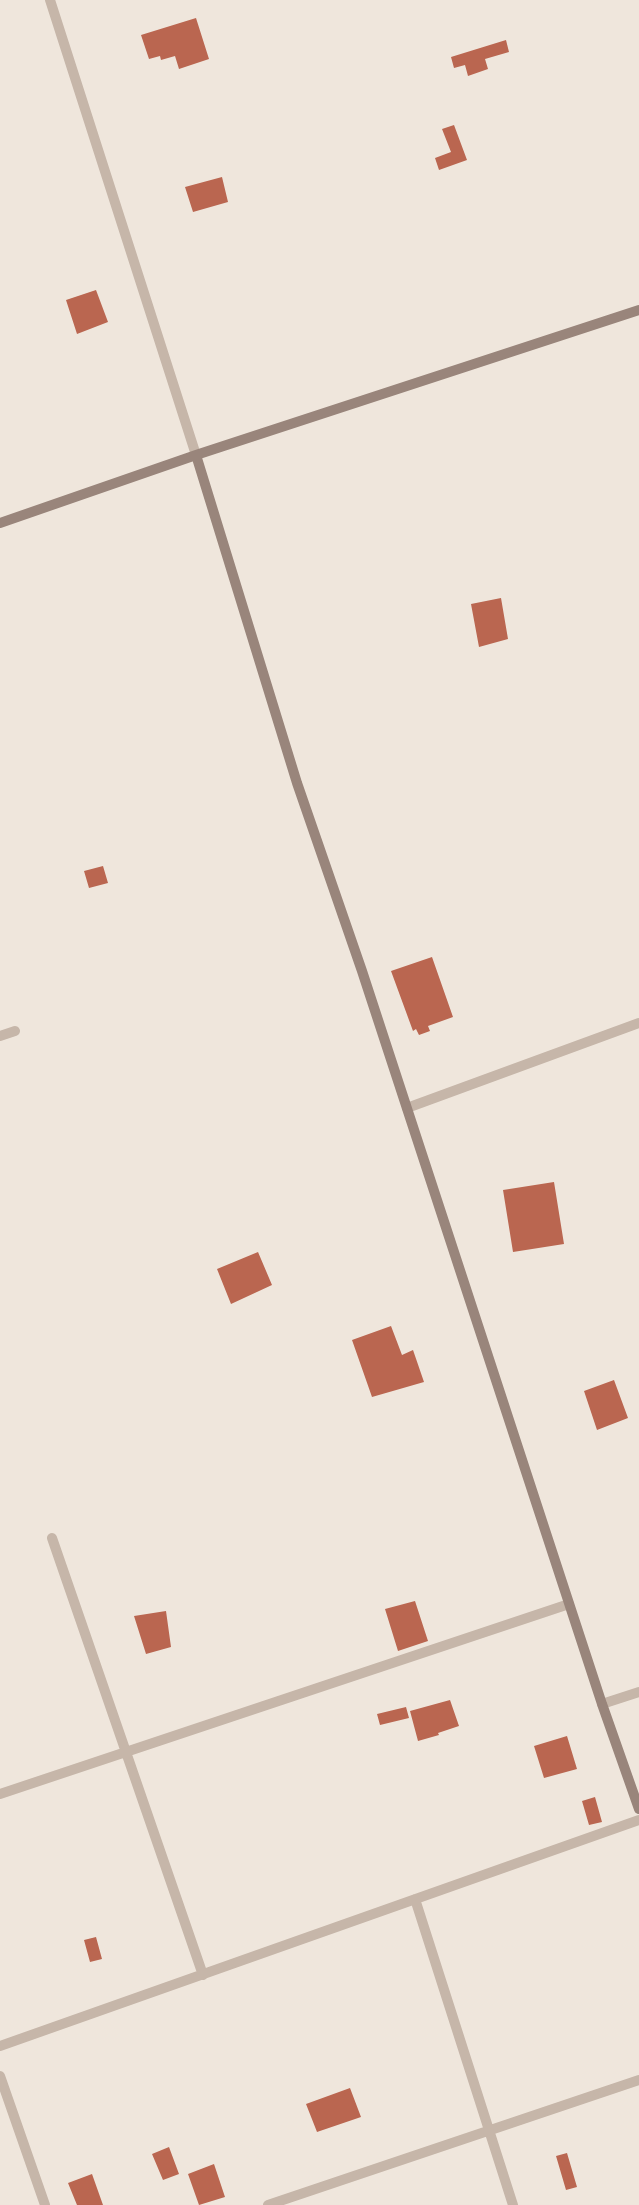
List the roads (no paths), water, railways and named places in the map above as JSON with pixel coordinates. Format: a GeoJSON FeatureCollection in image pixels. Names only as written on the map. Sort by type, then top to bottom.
{"type":"FeatureCollection","features":[{"type":"Feature","properties":{"kind":"street"},"geometry":{"type":"LineString","coordinates":[[50,0],[196,456],[297,783],[362,971],[602,1704],[639,1809]]}},
{"type":"Feature","properties":{"kind":"street"},"geometry":{"type":"LineString","coordinates":[[0,523],[196,456],[639,310]]}},
{"type":"Feature","properties":{"kind":"street"},"geometry":{"type":"LineString","coordinates":[[406,1108],[639,1023]]}},
{"type":"Feature","properties":{"kind":"street"},"geometry":{"type":"LineString","coordinates":[[0,1036],[16,1031]]}},
{"type":"Feature","properties":{"kind":"street"},"geometry":{"type":"LineString","coordinates":[[52,1538],[127,1751],[202,1975]]}},
{"type":"Feature","properties":{"kind":"street"},"geometry":{"type":"LineString","coordinates":[[0,1794],[569,1604]]}},
{"type":"Feature","properties":{"kind":"street"},"geometry":{"type":"LineString","coordinates":[[602,1704],[639,1692]]}},
{"type":"Feature","properties":{"kind":"street"},"geometry":{"type":"LineString","coordinates":[[0,2046],[639,1820]]}},
{"type":"Feature","properties":{"kind":"street"},"geometry":{"type":"LineString","coordinates":[[415,1900],[513,2205]]}},
{"type":"Feature","properties":{"kind":"street"},"geometry":{"type":"LineString","coordinates":[[0,2076],[45,2205]]}},
{"type":"Feature","properties":{"kind":"street"},"geometry":{"type":"LineString","coordinates":[[268,2205],[639,2080]]}}]}
